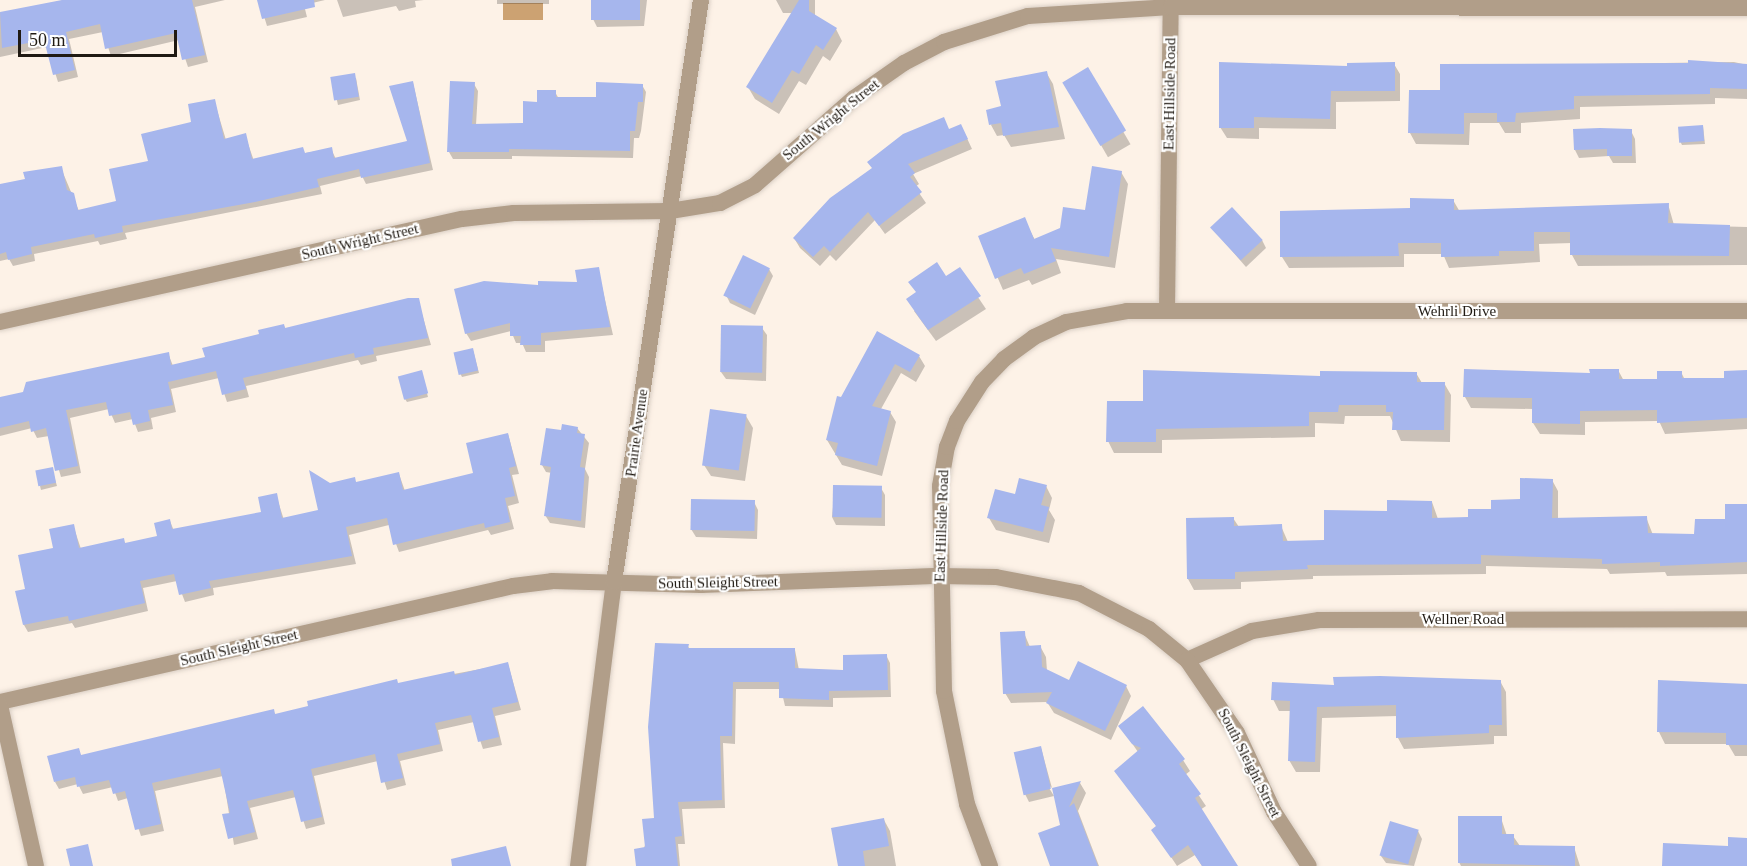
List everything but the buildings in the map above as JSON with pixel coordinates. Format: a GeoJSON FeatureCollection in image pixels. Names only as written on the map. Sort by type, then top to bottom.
{"type":"FeatureCollection","features":[{"type":"Feature","properties":{"kind":"street","name":"Prairie Avenue"},"geometry":{"type":"LineString","coordinates":[[578,866],[615,582],[701,0]]}},
{"type":"Feature","properties":{"kind":"street","name":"South Wright Street"},"geometry":{"type":"LineString","coordinates":[[0,322],[487,215],[695,209],[737,196],[854,98],[904,63],[944,42],[1028,16],[1171,4],[1747,8]]}},
{"type":"Feature","properties":{"kind":"street","name":"East Hillside Road"},"geometry":{"type":"LineString","coordinates":[[990,866],[966,804],[947,714],[940,576],[943,465],[957,421],[982,382],[1004,359],[1034,337],[1066,322],[1107,312],[1167,310],[1171,4]]}},
{"type":"Feature","properties":{"kind":"street","name":"Wehrli Drive"},"geometry":{"type":"LineString","coordinates":[[1167,310],[1747,312]]}},
{"type":"Feature","properties":{"kind":"street","name":"South Sleight Street"},"geometry":{"type":"LineString","coordinates":[[0,703],[513,586],[552,581],[700,585],[940,576],[996,577],[1079,593],[1149,629],[1187,660],[1237,733],[1274,812],[1309,866]]}},
{"type":"Feature","properties":{"kind":"street","name":"Wellner Road"},"geometry":{"type":"LineString","coordinates":[[1187,660],[1252,631],[1318,620],[1747,619]]}},
{"type":"Feature","properties":{"kind":"street"},"geometry":{"type":"LineString","coordinates":[[0,703],[36,866]]}},
{"type":"Feature","properties":{"kind":"shaded area"},"geometry":{"type":"Polygon","coordinates":[[[503,3],[543,3],[543,20],[503,20],[503,3]]]}}]}
